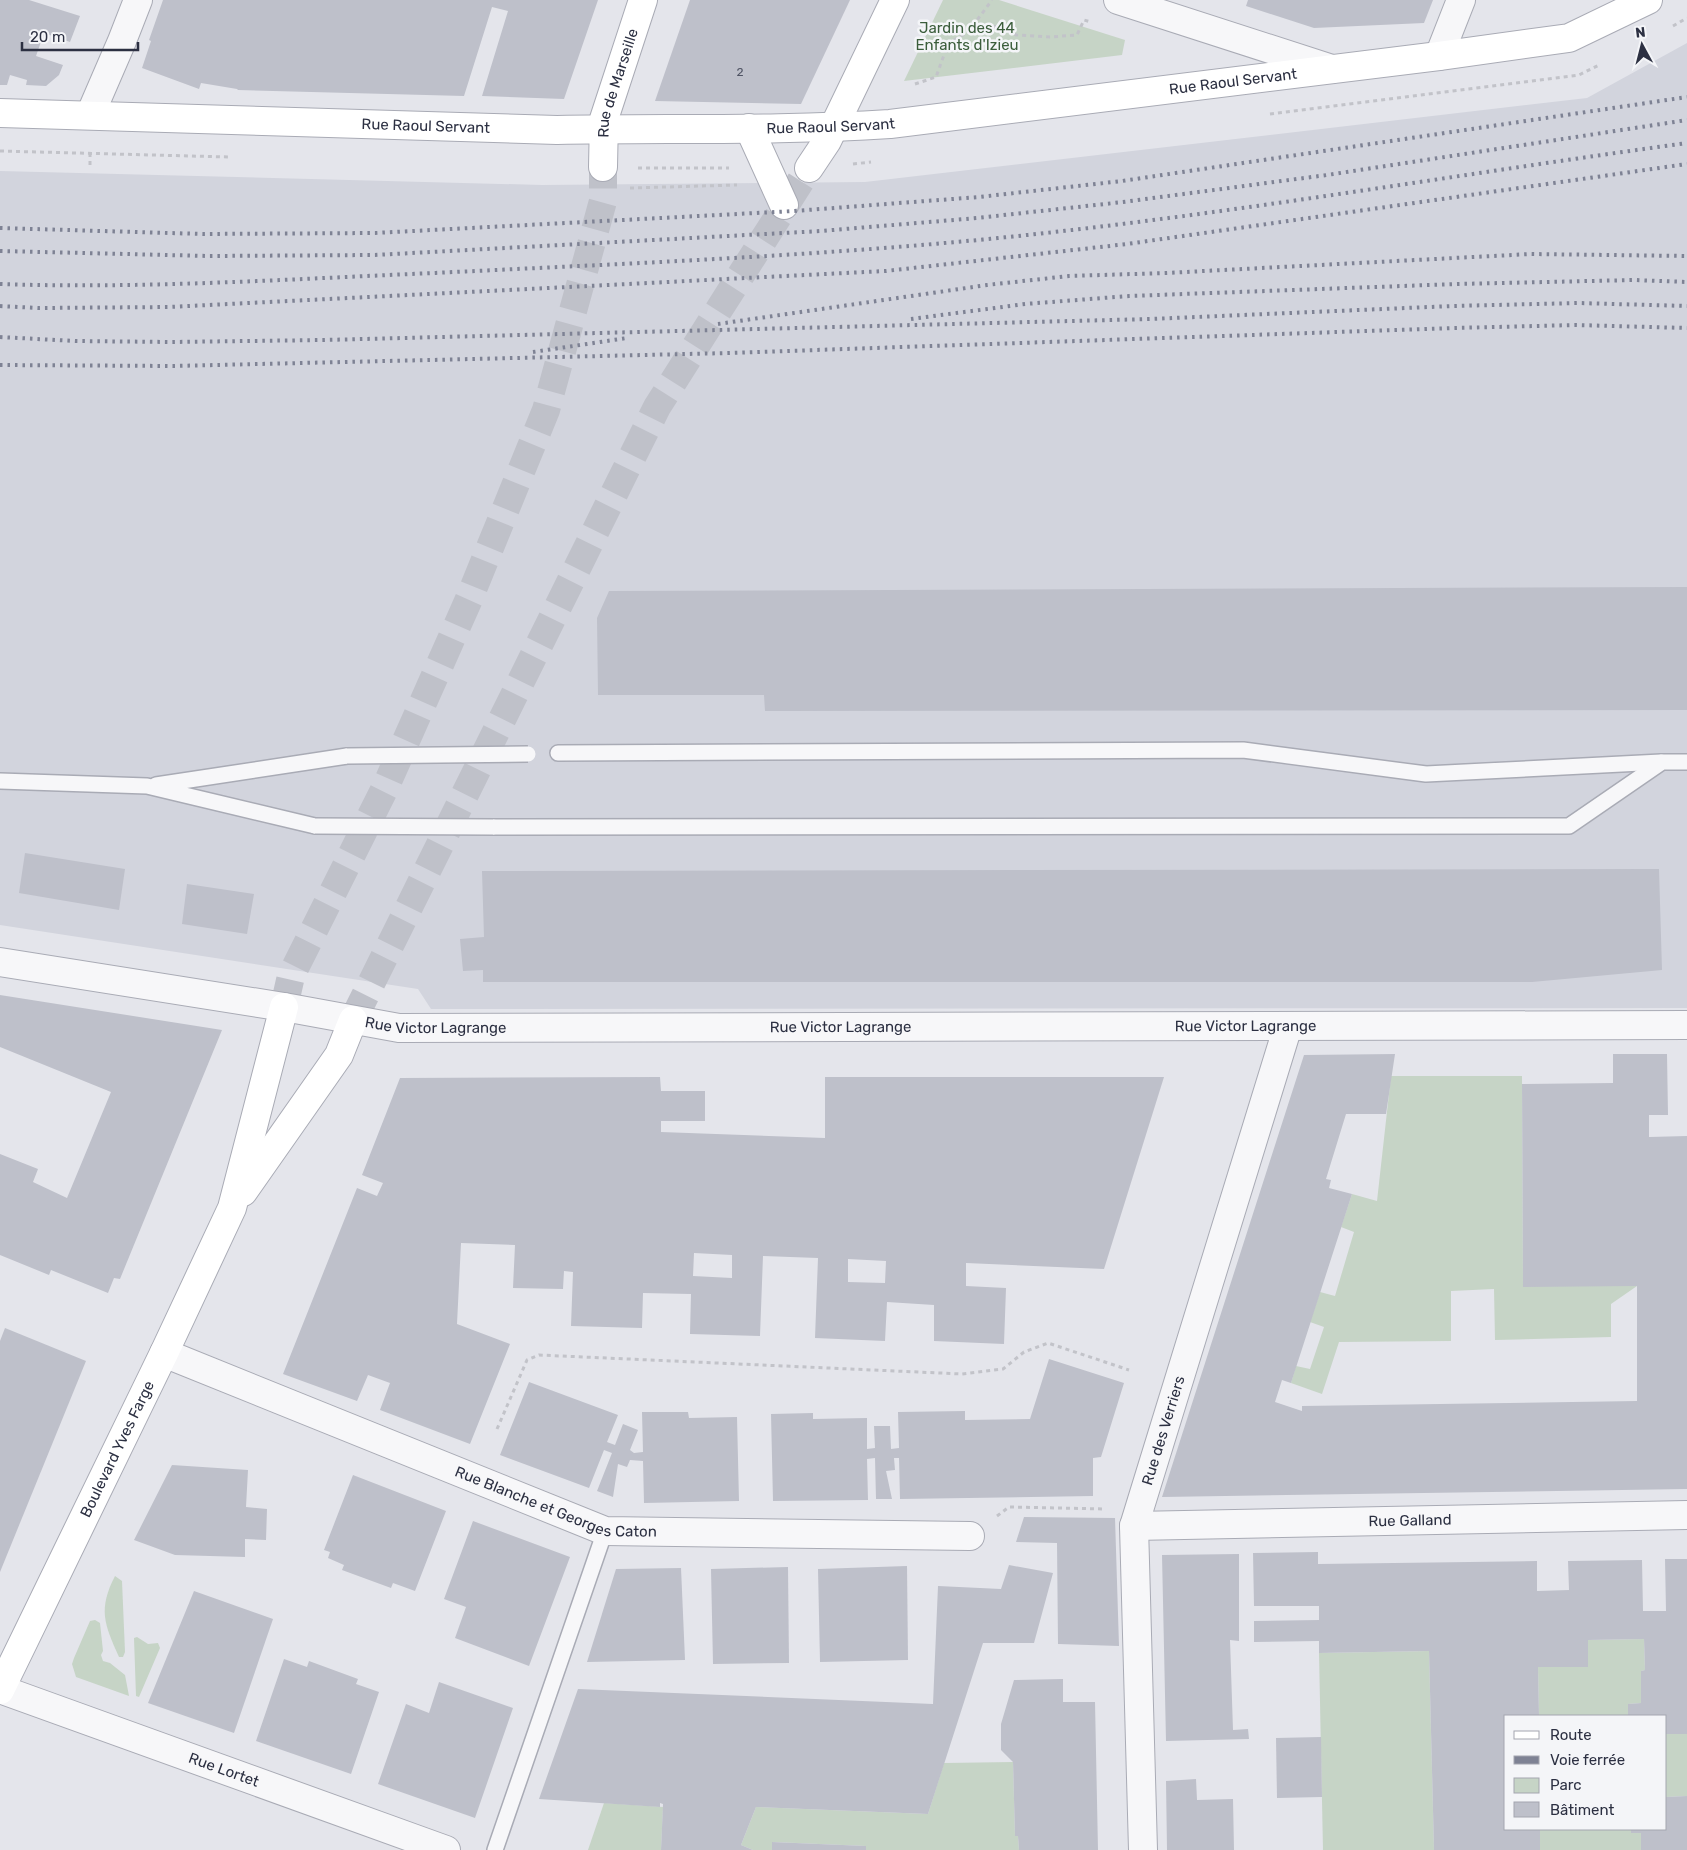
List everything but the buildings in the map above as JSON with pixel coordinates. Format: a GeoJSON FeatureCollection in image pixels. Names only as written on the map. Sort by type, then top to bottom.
{"type":"FeatureCollection","features":[{"type":"Feature","properties":{"kind":"street"},"geometry":{"type":"LineString","coordinates":[[90,115],[138,0]]}},
{"type":"Feature","properties":{"kind":"street","name":"Rue de Marseille"},"geometry":{"type":"LineString","coordinates":[[603,167],[603,129],[609,100],[643,0]]}},
{"type":"Feature","properties":{"kind":"street"},"geometry":{"type":"LineString","coordinates":[[809,168],[828,141],[895,0]]}},
{"type":"Feature","properties":{"kind":"street"},"geometry":{"type":"LineString","coordinates":[[1118,0],[1332,69]]}},
{"type":"Feature","properties":{"kind":"street"},"geometry":{"type":"LineString","coordinates":[[1439,56],[1461,0]]}},
{"type":"Feature","properties":{"kind":"street","name":"Rue Raoul Servant"},"geometry":{"type":"LineString","coordinates":[[0,113],[547,130],[834,128],[890,124],[1439,56],[1568,38],[1648,0]]}},
{"type":"Feature","properties":{"kind":"street"},"geometry":{"type":"LineString","coordinates":[[749,128],[784,205]]}},
{"type":"Feature","properties":{"kind":"street","name":"Rue Victor Lagrange"},"geometry":{"type":"LineString","coordinates":[[0,962],[284,1007],[399,1028],[1687,1025]]}},
{"type":"Feature","properties":{"kind":"street","name":"Boulevard Yves Farge"},"geometry":{"type":"LineString","coordinates":[[232,1208],[284,1007]]}},
{"type":"Feature","properties":{"kind":"street","name":"Boulevard Yves Farge"},"geometry":{"type":"LineString","coordinates":[[0,1690],[164,1353],[232,1208],[339,1055],[353,1020]]}},
{"type":"Feature","properties":{"kind":"street","name":"Rue des Verriers"},"geometry":{"type":"LineString","coordinates":[[1143,1850],[1137,1518],[1288,1026]]}},
{"type":"Feature","properties":{"kind":"street","name":"Rue Blanche et Georges Caton"},"geometry":{"type":"LineString","coordinates":[[164,1353],[605,1531],[970,1536]]}},
{"type":"Feature","properties":{"kind":"street","name":"Rue Galland"},"geometry":{"type":"LineString","coordinates":[[1137,1518],[1687,1515]]}},
{"type":"Feature","properties":{"kind":"street","name":"Rue Lortet"},"geometry":{"type":"LineString","coordinates":[[0,1690],[446,1850]]}},
{"type":"Feature","properties":{"kind":"lane"},"geometry":{"type":"LineString","coordinates":[[558,753],[1243,750],[1426,774],[1687,762]]}},
{"type":"Feature","properties":{"kind":"lane"},"geometry":{"type":"LineString","coordinates":[[0,781],[147,786],[347,756],[528,754]]}},
{"type":"Feature","properties":{"kind":"lane"},"geometry":{"type":"LineString","coordinates":[[147,786],[315,826],[1570,826],[1662,762]]}},
{"type":"Feature","properties":{"kind":"lane"},"geometry":{"type":"LineString","coordinates":[[495,1850],[605,1531]]}},
{"type":"Feature","properties":{"kind":"path"},"geometry":{"type":"LineString","coordinates":[[969,31],[992,0]]}},
{"type":"Feature","properties":{"kind":"path"},"geometry":{"type":"LineString","coordinates":[[913,84],[936,77],[948,44],[969,31],[986,26],[1002,27],[1016,35],[1050,37],[1077,35],[1084,20],[1094,23]]}},
{"type":"Feature","properties":{"kind":"path"},"geometry":{"type":"LineString","coordinates":[[90,154],[90,166]]}},
{"type":"Feature","properties":{"kind":"path"},"geometry":{"type":"LineString","coordinates":[[629,188],[737,185]]}},
{"type":"Feature","properties":{"kind":"path"},"geometry":{"type":"LineString","coordinates":[[497,1429],[527,1360],[540,1355],[962,1374],[1002,1369],[1024,1352],[1048,1343],[1129,1370]]}},
{"type":"Feature","properties":{"kind":"path"},"geometry":{"type":"LineString","coordinates":[[970,1536],[1009,1507],[1137,1518]]}},
{"type":"Feature","properties":{"kind":"shaded area"},"geometry":{"type":"Polygon","coordinates":[[[1687,43],[1687,1008],[431,1009],[418,989],[0,925],[0,171],[542,185],[865,182],[1587,98],[1687,43]]]}},
{"type":"Feature","properties":{"kind":"green space","name":"Jardin des 44 Enfants d'Izieu"},"geometry":{"type":"Polygon","coordinates":[[[943,0],[999,0],[1125,40],[1122,55],[904,81],[943,0]]]}},
{"type":"Feature","properties":{"kind":"green space"},"geometry":{"type":"Polygon","coordinates":[[[1391,1076],[1522,1076],[1523,1286],[1637,1286],[1611,1304],[1611,1337],[1495,1340],[1494,1289],[1451,1291],[1451,1341],[1339,1342],[1322,1394],[1291,1383],[1296,1366],[1310,1369],[1324,1327],[1310,1322],[1320,1292],[1335,1296],[1354,1232],[1341,1227],[1352,1194],[1377,1201],[1391,1076]]]}},
{"type":"Feature","properties":{"kind":"green space"},"geometry":{"type":"Polygon","coordinates":[[[115,1576],[122,1581],[125,1652],[123,1657],[119,1657],[105,1616],[106,1598],[115,1576]]]}},
{"type":"Feature","properties":{"kind":"green space"},"geometry":{"type":"Polygon","coordinates":[[[95,1620],[100,1623],[103,1651],[101,1655],[103,1661],[110,1663],[125,1675],[129,1696],[76,1677],[72,1664],[74,1658],[90,1621],[95,1620]]]}},
{"type":"Feature","properties":{"kind":"green space"},"geometry":{"type":"Polygon","coordinates":[[[137,1637],[148,1644],[158,1643],[160,1648],[139,1697],[136,1696],[134,1638],[137,1637]]]}},
{"type":"Feature","properties":{"kind":"green space"},"geometry":{"type":"Polygon","coordinates":[[[1644,1639],[1645,1670],[1641,1671],[1641,1703],[1628,1704],[1628,1715],[1539,1715],[1538,1667],[1588,1667],[1588,1640],[1644,1639]]]}},
{"type":"Feature","properties":{"kind":"green space"},"geometry":{"type":"Polygon","coordinates":[[[1429,1651],[1434,1850],[1323,1850],[1319,1653],[1429,1651]]]}},
{"type":"Feature","properties":{"kind":"green space"},"geometry":{"type":"Polygon","coordinates":[[[1667,1734],[1687,1734],[1687,1796],[1667,1797],[1667,1734]]]}},
{"type":"Feature","properties":{"kind":"green space"},"geometry":{"type":"Polygon","coordinates":[[[1013,1762],[1015,1836],[1018,1836],[1019,1850],[866,1850],[866,1846],[773,1842],[772,1850],[753,1850],[741,1845],[756,1807],[928,1814],[944,1763],[1013,1762]]]}},
{"type":"Feature","properties":{"kind":"green space"},"geometry":{"type":"Polygon","coordinates":[[[604,1803],[663,1807],[661,1850],[588,1850],[604,1803]]]}},
{"type":"Feature","properties":{"kind":"green space"},"geometry":{"type":"Polygon","coordinates":[[[1540,1830],[1631,1830],[1631,1833],[1641,1833],[1641,1850],[1540,1850],[1540,1830]]]}},
{"type":"Feature","properties":{"kind":"tunnel"},"geometry":{"type":"LineString","coordinates":[[284,1007],[291,976],[385,788],[469,599],[546,410],[603,201],[603,167]]}},
{"type":"Feature","properties":{"kind":"tunnel"},"geometry":{"type":"LineString","coordinates":[[353,1020],[657,407],[809,168]]}},
{"type":"Feature","properties":{"kind":"railway"},"geometry":{"type":"LineString","coordinates":[[0,228],[203,234],[375,233],[794,211],[979,197],[1122,181],[1687,97]]}},
{"type":"Feature","properties":{"kind":"railway"},"geometry":{"type":"LineString","coordinates":[[0,251],[209,256],[375,255],[821,231],[977,218],[1123,202],[1327,175],[1687,120]]}},
{"type":"Feature","properties":{"kind":"railway"},"geometry":{"type":"LineString","coordinates":[[0,284],[109,285],[272,280],[706,259],[910,246],[1067,231],[1156,220],[1687,143]]}},
{"type":"Feature","properties":{"kind":"railway"},"geometry":{"type":"LineString","coordinates":[[0,306],[39,308],[169,307],[886,271],[1127,244],[1687,164]]}},
{"type":"Feature","properties":{"kind":"railway"},"geometry":{"type":"LineString","coordinates":[[718,324],[987,285],[1069,276],[1166,273],[1531,254],[1687,256]]}},
{"type":"Feature","properties":{"kind":"railway"},"geometry":{"type":"LineString","coordinates":[[911,319],[1025,304],[1129,296],[1457,284],[1634,280],[1687,282]]}},
{"type":"Feature","properties":{"kind":"railway"},"geometry":{"type":"LineString","coordinates":[[0,337],[75,341],[172,342],[324,340],[1150,319],[1453,306],[1578,303],[1687,306]]}},
{"type":"Feature","properties":{"kind":"railway"},"geometry":{"type":"LineString","coordinates":[[0,365],[173,366],[729,353],[1576,325],[1687,328]]}},
{"type":"Feature","properties":{"kind":"railway"},"geometry":{"type":"LineString","coordinates":[[533,352],[627,338]]}}]}
